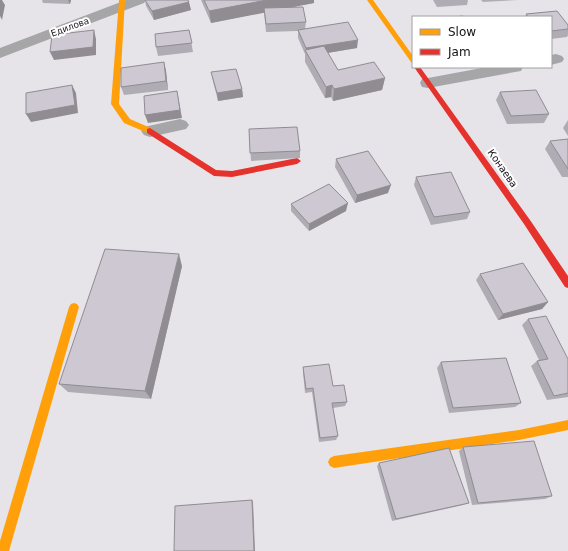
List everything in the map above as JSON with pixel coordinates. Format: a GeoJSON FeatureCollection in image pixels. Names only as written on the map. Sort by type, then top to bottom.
{"type":"FeatureCollection","features":[{"type":"Feature","properties":{"kind":"street","name":"Едилова"},"geometry":{"type":"LineString","coordinates":[[0,53],[121,4],[139,0]]}},
{"type":"Feature","properties":{"kind":"street"},"geometry":{"type":"LineString","coordinates":[[370,0],[412,60]]}},
{"type":"Feature","properties":{"kind":"street"},"geometry":{"type":"LineString","coordinates":[[121,4],[115,104],[127,122],[150,131],[214,173],[232,174],[297,160]]}},
{"type":"Feature","properties":{"kind":"street","name":"Конаева"},"geometry":{"type":"LineString","coordinates":[[418,68],[527,222],[568,284]]}},
{"type":"Feature","properties":{"kind":"street"},"geometry":{"type":"LineString","coordinates":[[428,83],[510,68]]}},
{"type":"Feature","properties":{"kind":"street"},"geometry":{"type":"LineString","coordinates":[[150,131],[180,125]]}},
{"type":"Feature","properties":{"kind":"street"},"geometry":{"type":"LineString","coordinates":[[3,551],[74,307]]}},
{"type":"Feature","properties":{"kind":"street"},"geometry":{"type":"LineString","coordinates":[[334,462],[519,435],[568,424]]}},
{"type":"Feature","properties":{"kind":"building"},"geometry":{"type":"Polygon","coordinates":[[[145,0],[188,0],[189,2],[152,11],[145,0]]]}},
{"type":"Feature","properties":{"kind":"building"},"geometry":{"type":"Polygon","coordinates":[[[204,0],[267,0],[209,11],[204,0]]]}},
{"type":"Feature","properties":{"kind":"building"},"geometry":{"type":"Polygon","coordinates":[[[303,7],[306,22],[266,24],[264,8],[303,7]]]}},
{"type":"Feature","properties":{"kind":"building"},"geometry":{"type":"Polygon","coordinates":[[[557,11],[568,25],[568,29],[552,31],[552,16],[528,16],[526,14],[557,11]]]}},
{"type":"Feature","properties":{"kind":"building"},"geometry":{"type":"Polygon","coordinates":[[[348,22],[358,40],[306,48],[298,30],[348,22]]]}},
{"type":"Feature","properties":{"kind":"building"},"geometry":{"type":"Polygon","coordinates":[[[94,30],[93,47],[50,52],[52,35],[94,30]]]}},
{"type":"Feature","properties":{"kind":"building"},"geometry":{"type":"Polygon","coordinates":[[[189,30],[192,43],[156,47],[155,34],[189,30]]]}},
{"type":"Feature","properties":{"kind":"building"},"geometry":{"type":"Polygon","coordinates":[[[324,46],[338,70],[374,62],[385,78],[334,89],[332,85],[326,87],[305,50],[324,46]]]}},
{"type":"Feature","properties":{"kind":"building"},"geometry":{"type":"Polygon","coordinates":[[[164,62],[166,81],[121,87],[121,68],[164,62]]]}},
{"type":"Feature","properties":{"kind":"building"},"geometry":{"type":"Polygon","coordinates":[[[236,69],[242,89],[217,93],[211,72],[236,69]]]}},
{"type":"Feature","properties":{"kind":"building"},"geometry":{"type":"Polygon","coordinates":[[[72,85],[75,105],[26,114],[26,93],[72,85]]]}},
{"type":"Feature","properties":{"kind":"building"},"geometry":{"type":"Polygon","coordinates":[[[536,90],[549,114],[511,116],[500,92],[536,90]]]}},
{"type":"Feature","properties":{"kind":"building"},"geometry":{"type":"Polygon","coordinates":[[[177,91],[180,110],[145,115],[144,96],[177,91]]]}},
{"type":"Feature","properties":{"kind":"building"},"geometry":{"type":"Polygon","coordinates":[[[297,127],[300,151],[250,153],[249,129],[297,127]]]}},
{"type":"Feature","properties":{"kind":"building"},"geometry":{"type":"Polygon","coordinates":[[[568,139],[568,169],[550,141],[568,139]]]}},
{"type":"Feature","properties":{"kind":"building"},"geometry":{"type":"Polygon","coordinates":[[[368,151],[391,185],[357,195],[336,159],[368,151]]]}},
{"type":"Feature","properties":{"kind":"building"},"geometry":{"type":"Polygon","coordinates":[[[451,172],[470,212],[434,217],[416,177],[451,172]]]}},
{"type":"Feature","properties":{"kind":"building"},"geometry":{"type":"Polygon","coordinates":[[[329,184],[348,203],[309,224],[291,204],[329,184]]]}},
{"type":"Feature","properties":{"kind":"building"},"geometry":{"type":"Polygon","coordinates":[[[105,249],[179,254],[145,391],[59,384],[105,249]]]}},
{"type":"Feature","properties":{"kind":"building"},"geometry":{"type":"Polygon","coordinates":[[[523,263],[548,302],[503,314],[480,274],[523,263]]]}},
{"type":"Feature","properties":{"kind":"building"},"geometry":{"type":"Polygon","coordinates":[[[546,316],[568,359],[568,393],[554,396],[537,361],[548,359],[528,319],[546,316]]]}},
{"type":"Feature","properties":{"kind":"building"},"geometry":{"type":"Polygon","coordinates":[[[506,358],[521,403],[453,408],[441,362],[506,358]]]}},
{"type":"Feature","properties":{"kind":"building"},"geometry":{"type":"Polygon","coordinates":[[[329,364],[333,386],[344,385],[347,402],[332,403],[338,436],[320,438],[313,388],[306,389],[303,367],[329,364]]]}},
{"type":"Feature","properties":{"kind":"building"},"geometry":{"type":"Polygon","coordinates":[[[534,441],[552,496],[478,503],[463,447],[534,441]]]}},
{"type":"Feature","properties":{"kind":"building"},"geometry":{"type":"Polygon","coordinates":[[[449,448],[469,503],[396,519],[379,463],[449,448]]]}},
{"type":"Feature","properties":{"kind":"building"},"geometry":{"type":"Polygon","coordinates":[[[252,500],[254,551],[174,551],[175,506],[252,500]]]}},
{"type":"Feature","properties":{"kind":"traffic: slow"},"geometry":{"type":"LineString","coordinates":[[122,0],[115,104],[127,121],[150,131]]}},
{"type":"Feature","properties":{"kind":"traffic: slow"},"geometry":{"type":"LineString","coordinates":[[370,0],[412,60]]}},
{"type":"Feature","properties":{"kind":"traffic: slow"},"geometry":{"type":"LineString","coordinates":[[3,551],[74,307]]}},
{"type":"Feature","properties":{"kind":"traffic: slow"},"geometry":{"type":"LineString","coordinates":[[334,462],[519,435],[568,425]]}},
{"type":"Feature","properties":{"kind":"traffic: jam"},"geometry":{"type":"LineString","coordinates":[[418,68],[527,222],[568,284]]}},
{"type":"Feature","properties":{"kind":"traffic: jam"},"geometry":{"type":"LineString","coordinates":[[150,131],[214,173],[232,174],[297,161]]}}]}
